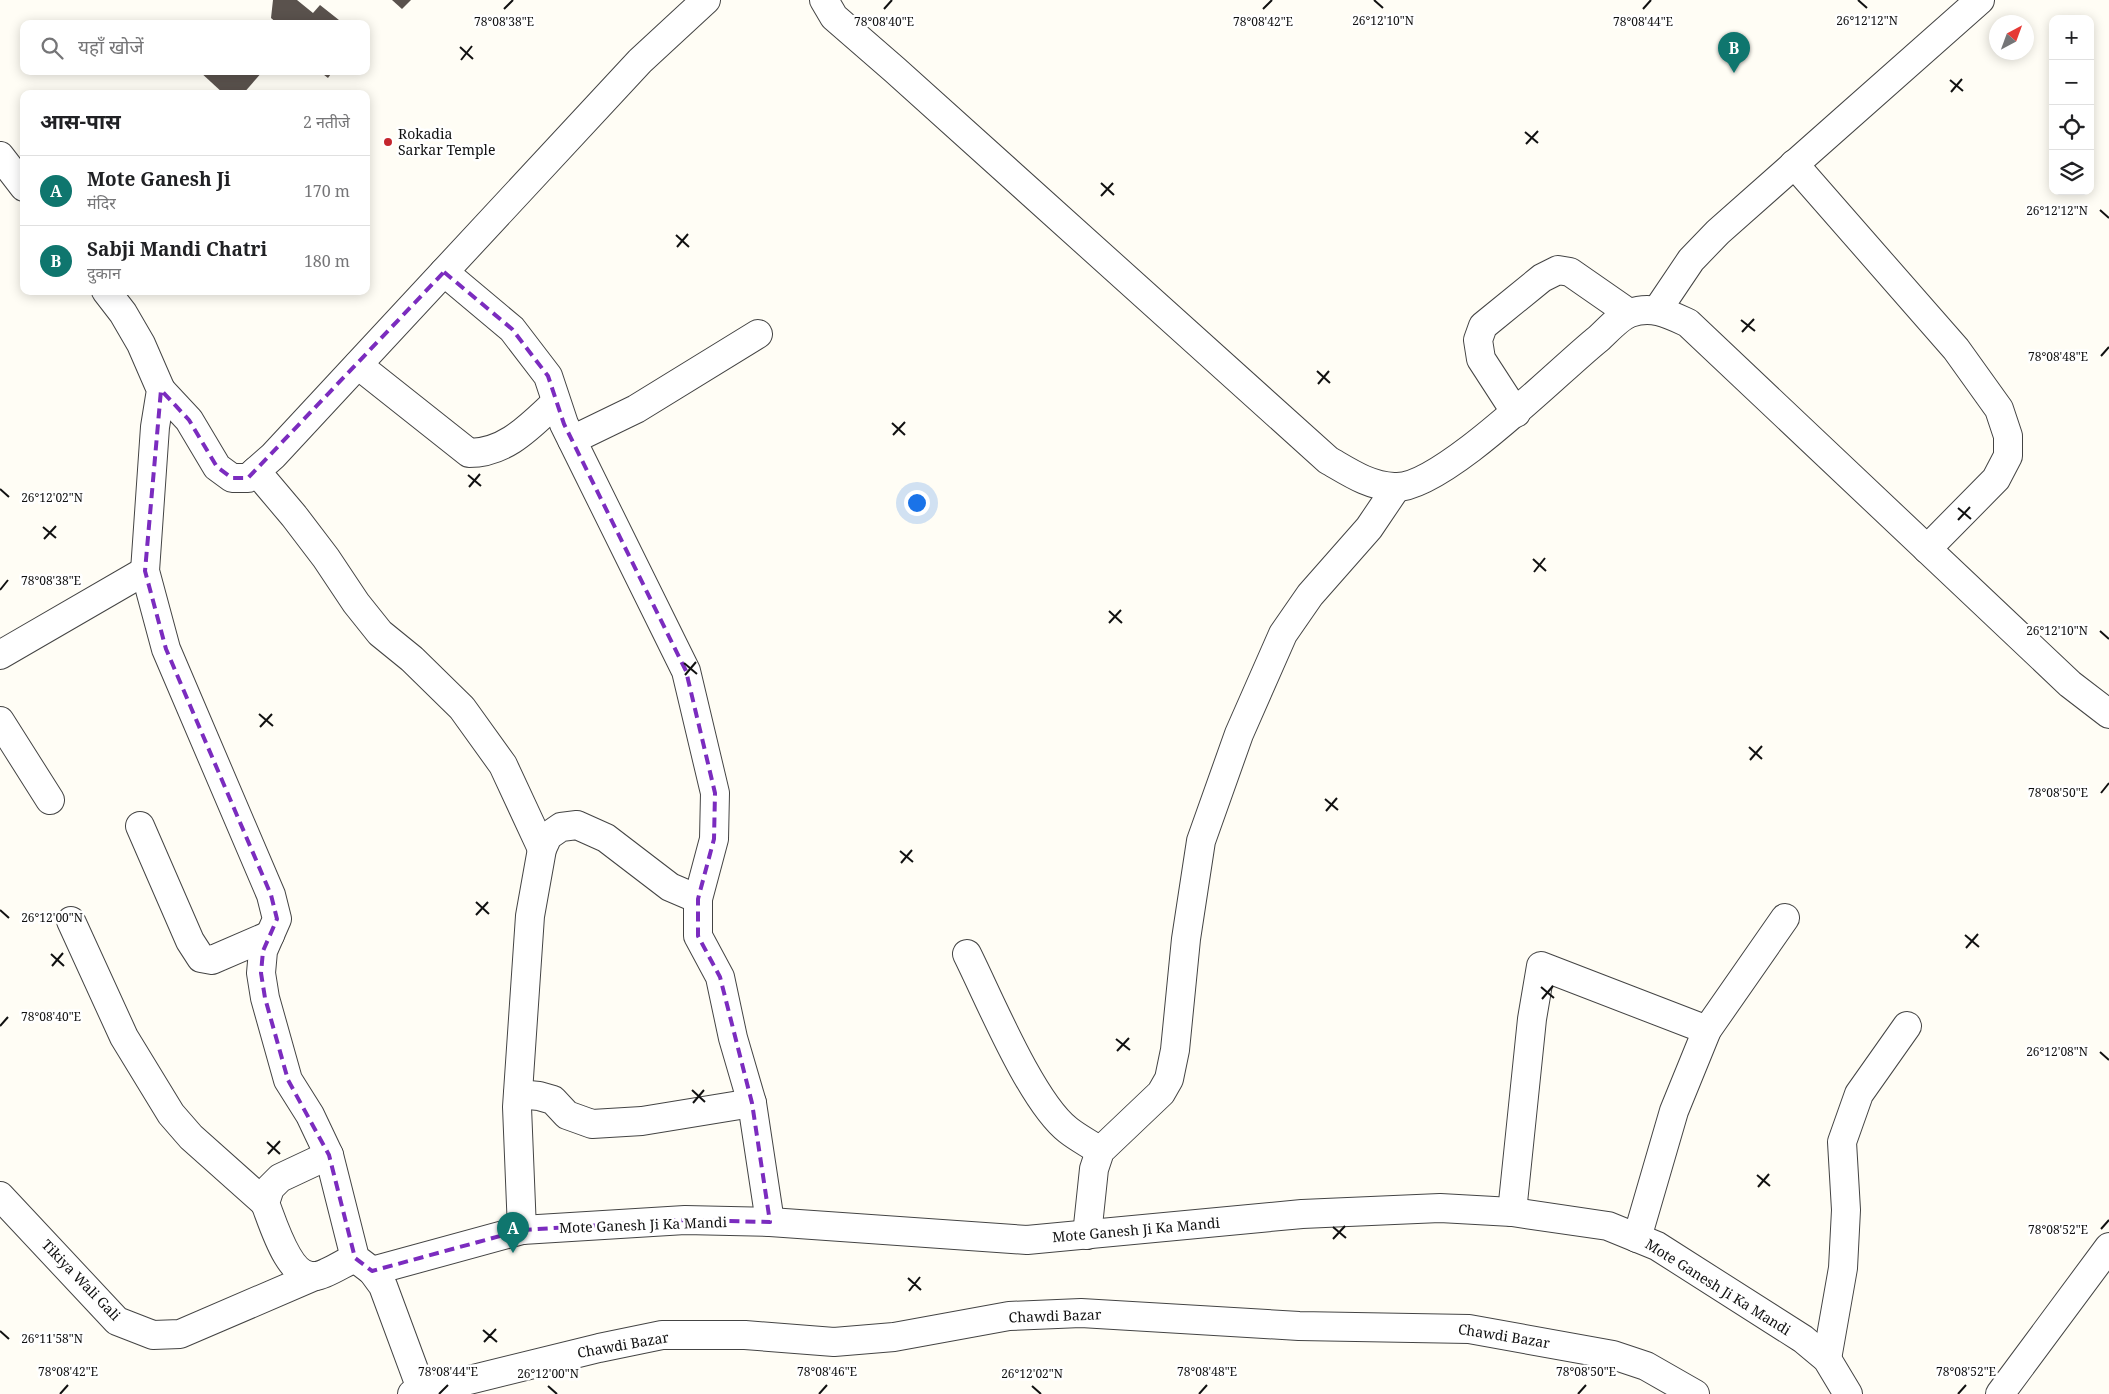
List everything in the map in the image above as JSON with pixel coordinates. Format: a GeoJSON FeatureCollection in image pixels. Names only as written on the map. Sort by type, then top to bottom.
{"type":"FeatureCollection","features":[{"type":"Feature","properties":{"kind":"street"},"geometry":{"type":"LineString","coordinates":[[109,295],[123,313],[141,344],[161,390],[189,420],[216,467],[232,478],[248,478],[358,365],[640,62],[706,0]]}},
{"type":"Feature","properties":{"kind":"street"},"geometry":{"type":"LineString","coordinates":[[824,0],[834,17],[896,70],[1328,460],[1361,480],[1396,488],[1426,479],[1516,413],[1574,358],[1630,313],[1658,309],[1688,323],[2070,684],[2109,714]]}},
{"type":"Feature","properties":{"kind":"street"},"geometry":{"type":"LineString","coordinates":[[1658,309],[1691,260],[1794,164],[1980,0]]}},
{"type":"Feature","properties":{"kind":"street"},"geometry":{"type":"LineString","coordinates":[[0,156],[20,182]]}},
{"type":"Feature","properties":{"kind":"street"},"geometry":{"type":"LineString","coordinates":[[1794,164],[1956,349],[1999,409],[2008,436],[2008,456],[1996,479],[1927,549]]}},
{"type":"Feature","properties":{"kind":"street"},"geometry":{"type":"LineString","coordinates":[[1516,413],[1481,359],[1478,340],[1483,326],[1542,278],[1558,270],[1570,272],[1630,313]]}},
{"type":"Feature","properties":{"kind":"street"},"geometry":{"type":"LineString","coordinates":[[444,272],[512,329],[548,376],[555,403],[572,440],[686,671],[715,793],[714,838],[698,899],[698,936],[720,977],[733,1038],[752,1103],[770,1222]]}},
{"type":"Feature","properties":{"kind":"street"},"geometry":{"type":"LineString","coordinates":[[572,440],[636,409],[758,334]]}},
{"type":"Feature","properties":{"kind":"street"},"geometry":{"type":"LineString","coordinates":[[358,365],[469,453],[484,453],[509,443],[555,403]]}},
{"type":"Feature","properties":{"kind":"street"},"geometry":{"type":"LineString","coordinates":[[161,390],[155,427],[145,571],[166,649],[271,895],[277,919],[263,951],[261,973],[265,998],[288,1080],[310,1115],[329,1155],[363,1264],[382,1286],[418,1393]]}},
{"type":"Feature","properties":{"kind":"street"},"geometry":{"type":"LineString","coordinates":[[256,471],[294,516],[326,558],[356,603],[380,633],[412,659],[462,708],[503,765],[542,849]]}},
{"type":"Feature","properties":{"kind":"street"},"geometry":{"type":"LineString","coordinates":[[1087,1235],[1094,1169],[1100,1150],[1160,1093],[1169,1079],[1175,1050],[1186,939],[1201,841],[1238,734],[1283,634],[1310,595],[1369,528],[1396,488]]}},
{"type":"Feature","properties":{"kind":"street"},"geometry":{"type":"LineString","coordinates":[[0,655],[145,571]]}},
{"type":"Feature","properties":{"kind":"street"},"geometry":{"type":"LineString","coordinates":[[0,721],[50,800]]}},
{"type":"Feature","properties":{"kind":"street"},"geometry":{"type":"LineString","coordinates":[[522,1230],[518,1094],[530,916],[542,849],[548,836],[561,827],[577,825],[606,838],[670,887],[698,899]]}},
{"type":"Feature","properties":{"kind":"street"},"geometry":{"type":"LineString","coordinates":[[140,826],[190,940],[202,958],[212,960],[270,935]]}},
{"type":"Feature","properties":{"kind":"street"},"geometry":{"type":"LineString","coordinates":[[1637,1238],[1674,1111],[1707,1030],[1785,918]]}},
{"type":"Feature","properties":{"kind":"street"},"geometry":{"type":"LineString","coordinates":[[71,921],[124,1037],[171,1114],[204,1149],[264,1203],[292,1266],[302,1273],[315,1276]]}},
{"type":"Feature","properties":{"kind":"street"},"geometry":{"type":"LineString","coordinates":[[967,954],[1018,1057],[1042,1100],[1067,1130],[1100,1150]]}},
{"type":"Feature","properties":{"kind":"street"},"geometry":{"type":"LineString","coordinates":[[1512,1212],[1532,1019],[1541,966],[1707,1030]]}},
{"type":"Feature","properties":{"kind":"street"},"geometry":{"type":"LineString","coordinates":[[1827,1359],[1844,1268],[1846,1210],[1842,1142],[1859,1094],[1907,1026]]}},
{"type":"Feature","properties":{"kind":"street"},"geometry":{"type":"LineString","coordinates":[[518,1094],[539,1096],[552,1100],[567,1115],[592,1124],[642,1121],[752,1103]]}},
{"type":"Feature","properties":{"kind":"street"},"geometry":{"type":"LineString","coordinates":[[264,1203],[270,1188],[280,1178],[329,1155]]}},
{"type":"Feature","properties":{"kind":"street","name":"Tikiya Wali Gali"},"geometry":{"type":"LineString","coordinates":[[0,1196],[117,1321],[153,1334],[180,1334],[315,1276],[363,1264]]}},
{"type":"Feature","properties":{"kind":"street","name":"Mote Ganesh Ji Ka Mandi"},"geometry":{"type":"LineString","coordinates":[[363,1264],[522,1230],[685,1220],[770,1222],[1026,1240],[1302,1214],[1440,1208],[1512,1212],[1608,1226],[1657,1246],[1803,1339],[1827,1359],[1848,1394]]}},
{"type":"Feature","properties":{"kind":"street"},"geometry":{"type":"LineString","coordinates":[[2000,1394],[2109,1247]]}},
{"type":"Feature","properties":{"kind":"street","name":"Chawdi Bazar"},"geometry":{"type":"LineString","coordinates":[[418,1393],[599,1348],[662,1335],[745,1335],[834,1342],[894,1337],[1009,1316],[1082,1313],[1299,1326],[1469,1328],[1613,1355],[1646,1366],[1695,1394]]}},
{"type":"Feature","properties":{"kind":"highlighted area"},"geometry":{"type":"Polygon","coordinates":[[[444,272],[512,329],[548,376],[564,424],[686,671],[715,793],[714,839],[698,899],[698,936],[720,977],[752,1103],[770,1222],[685,1220],[522,1230],[372,1271],[355,1258],[329,1155],[288,1080],[265,998],[261,973],[263,951],[277,919],[271,895],[166,649],[145,571],[161,390],[189,420],[217,467],[232,478],[248,478],[444,272]]]}},
{"type":"Feature","properties":{"kind":"building"},"geometry":{"type":"Polygon","coordinates":[[[273,0],[297,0],[313,13],[320,5],[339,20],[273,20],[271,18],[273,0]]]}},
{"type":"Feature","properties":{"kind":"building"},"geometry":{"type":"Polygon","coordinates":[[[392,0],[411,0],[402,9],[392,0]]]}},
{"type":"Feature","properties":{"kind":"building"},"geometry":{"type":"Polygon","coordinates":[[[203,75],[260,75],[246,90],[220,90],[203,75]]]}},
{"type":"Feature","properties":{"kind":"place","name":"Sabji Mandi Chatri"},"geometry":{"type":"Point","coordinates":[1734,73]}},
{"type":"Feature","properties":{"kind":"place","name":"Rokadia Sarkar Temple"},"geometry":{"type":"Point","coordinates":[388,142]}},
{"type":"Feature","properties":{"kind":"place","name":"Mote Ganesh Ji"},"geometry":{"type":"Point","coordinates":[513,1253]}}]}
